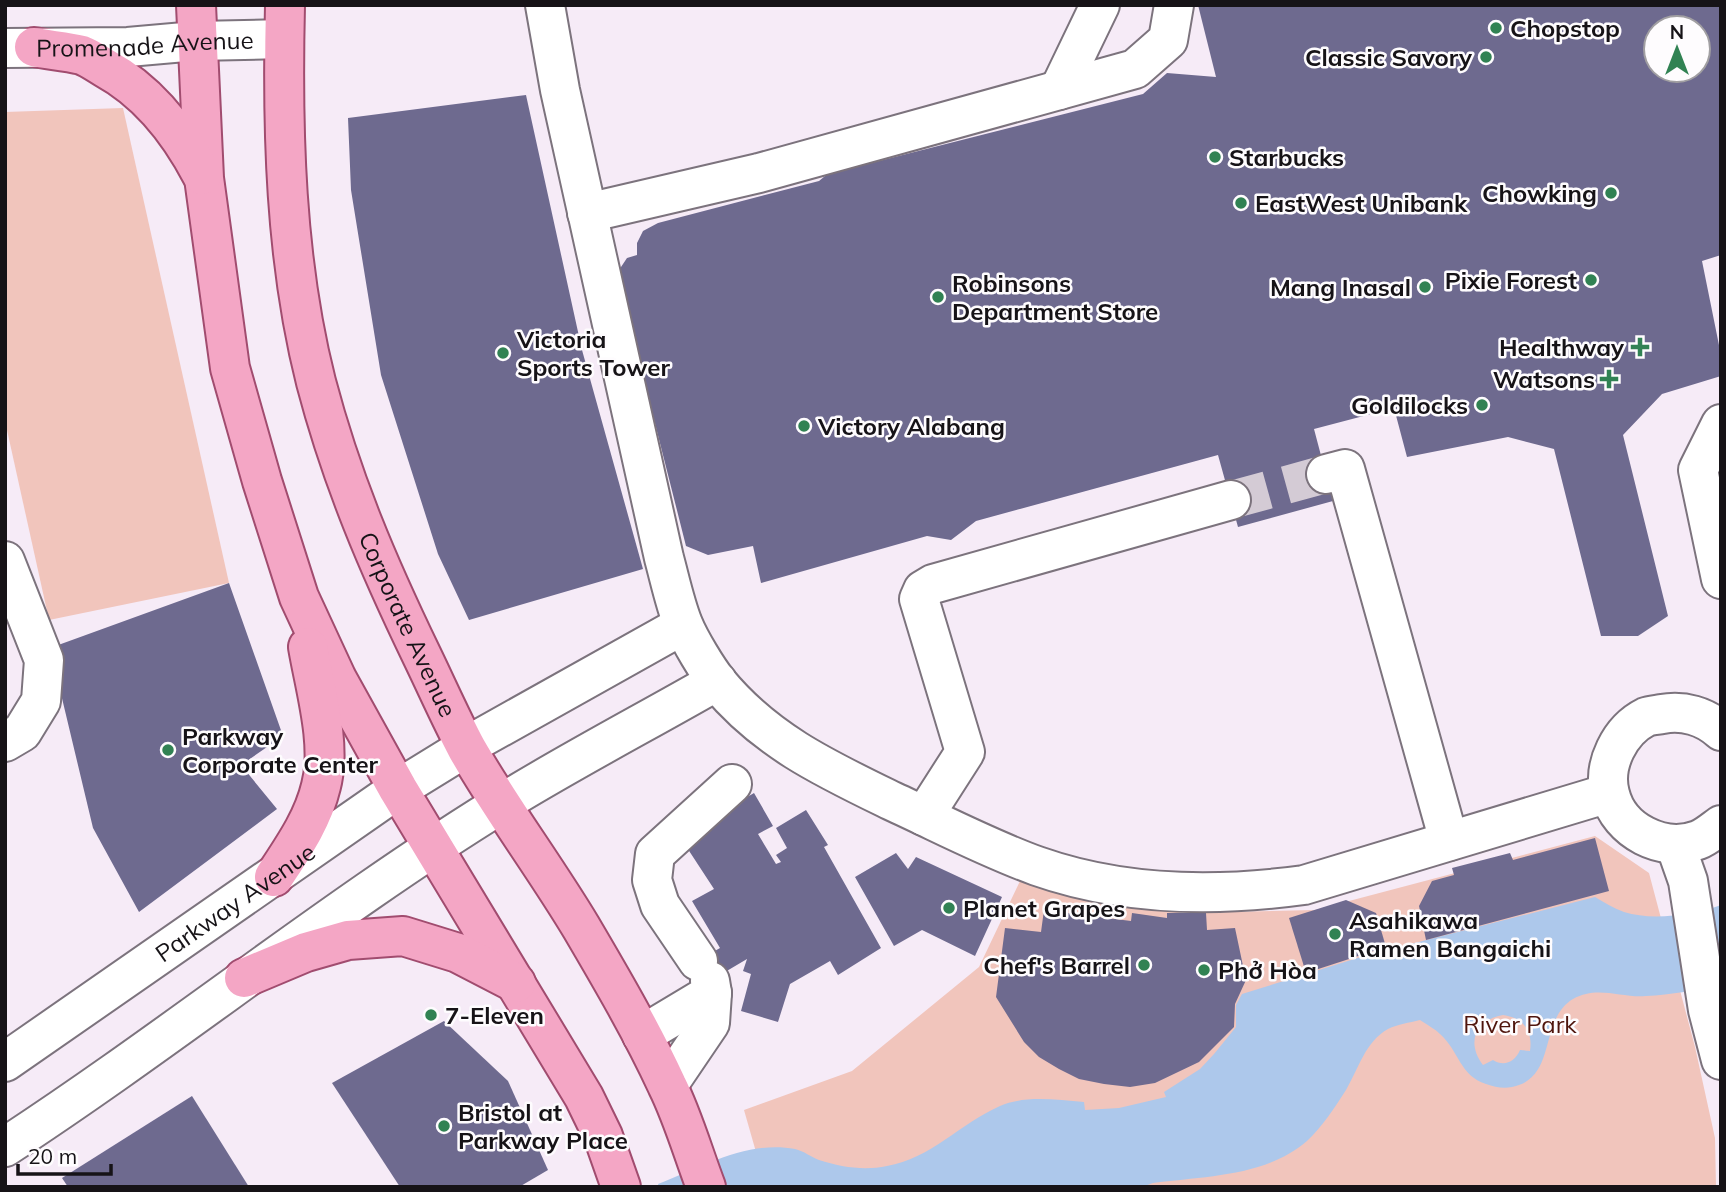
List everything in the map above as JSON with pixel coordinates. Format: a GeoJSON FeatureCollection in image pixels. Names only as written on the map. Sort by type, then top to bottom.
{"type":"FeatureCollection","features":[{"type":"Feature","properties":{"kind":"main road","name":"Corporate Avenue"},"geometry":{"type":"LineString","coordinates":[[285,22],[285,143],[290,215],[301,303],[316,379],[360,523],[466,747],[579,925],[642,1035],[672,1096],[706,1187]]}},
{"type":"Feature","properties":{"kind":"main road"},"geometry":{"type":"LineString","coordinates":[[196,23],[204,178],[230,368],[299,597],[337,679],[398,789],[584,1097],[603,1136],[621,1187]]}},
{"type":"Feature","properties":{"kind":"main road"},"geometry":{"type":"LineString","coordinates":[[19,47],[83,56],[114,73],[142,94],[174,128],[204,178]]}},
{"type":"Feature","properties":{"kind":"main road"},"geometry":{"type":"LineString","coordinates":[[274,877],[307,823],[322,783],[324,765],[320,715],[299,597]]}},
{"type":"Feature","properties":{"kind":"main road"},"geometry":{"type":"LineString","coordinates":[[244,978],[306,952],[348,940],[403,936],[458,953],[516,983]]}},
{"type":"Feature","properties":{"kind":"street"},"geometry":{"type":"LineString","coordinates":[[545,5],[560,90],[664,558],[683,625],[717,681],[753,721],[822,767],[987,846],[1039,867],[1146,889],[1204,894],[1304,885],[1609,793]]}},
{"type":"Feature","properties":{"kind":"street"},"geometry":{"type":"LineString","coordinates":[[1059,90],[1100,5]]}},
{"type":"Feature","properties":{"kind":"street"},"geometry":{"type":"LineString","coordinates":[[587,212],[759,173],[1135,69],[1168,40],[1174,5]]}},
{"type":"Feature","properties":{"kind":"street","name":"Promenade Avenue"},"geometry":{"type":"LineString","coordinates":[[19,47],[128,47],[196,23],[285,22]]}},
{"type":"Feature","properties":{"kind":"street"},"geometry":{"type":"LineString","coordinates":[[1721,424],[1698,470],[1721,579]]}},
{"type":"Feature","properties":{"kind":"street"},"geometry":{"type":"LineString","coordinates":[[1326,474],[1345,469],[1449,841]]}},
{"type":"Feature","properties":{"kind":"street"},"geometry":{"type":"LineString","coordinates":[[924,816],[965,752],[919,598],[923,590],[933,584],[1231,500]]}},
{"type":"Feature","properties":{"kind":"street"},"geometry":{"type":"LineString","coordinates":[[5,561],[44,660],[41,701],[22,732],[5,742]]}},
{"type":"Feature","properties":{"kind":"street","name":"Parkway Avenue"},"geometry":{"type":"LineString","coordinates":[[5,1062],[398,789],[466,747],[683,625]]}},
{"type":"Feature","properties":{"kind":"street"},"geometry":{"type":"LineString","coordinates":[[5,1147],[78,1099],[244,978],[433,849],[501,805],[717,681]]}},
{"type":"Feature","properties":{"kind":"street"},"geometry":{"type":"LineString","coordinates":[[1717,719],[1676,711],[1647,717],[1622,736],[1609,763],[1609,793],[1622,820],[1646,838],[1675,844],[1699,840],[1720,827]]}},
{"type":"Feature","properties":{"kind":"street"},"geometry":{"type":"LineString","coordinates":[[672,1096],[709,1023],[706,978],[660,905],[652,880],[655,854],[732,784]]}},
{"type":"Feature","properties":{"kind":"street"},"geometry":{"type":"LineString","coordinates":[[1675,844],[1688,881],[1708,1010],[1721,1060]]}},
{"type":"Feature","properties":{"kind":"street"},"geometry":{"type":"LineString","coordinates":[[642,1035],[706,978]]}},
{"type":"Feature","properties":{"kind":"green space"},"geometry":{"type":"Polygon","coordinates":[[[123,108],[229,583],[49,620],[5,421],[5,112],[123,108]]]}},
{"type":"Feature","properties":{"kind":"green space","name":"River Park"},"geometry":{"type":"Polygon","coordinates":[[[1595,836],[1649,873],[1695,1047],[1715,1138],[1716,1187],[766,1187],[744,1110],[852,1071],[979,967],[1020,881],[1182,913],[1315,910],[1595,836]]]}},
{"type":"Feature","properties":{"kind":"water"},"geometry":{"type":"Polygon","coordinates":[[[1595,897],[1624,912],[1647,916],[1685,914],[1721,905],[1721,984],[1665,995],[1637,996],[1600,992],[1573,999],[1562,1008],[1555,1020],[1536,1072],[1526,1081],[1509,1088],[1477,1080],[1465,1069],[1446,1041],[1420,1020],[1392,1027],[1380,1034],[1368,1048],[1346,1090],[1313,1135],[1290,1153],[1254,1168],[1153,1183],[1142,1187],[659,1187],[658,1184],[725,1157],[760,1148],[795,1149],[819,1160],[853,1168],[887,1166],[917,1156],[986,1113],[1020,1100],[1084,1102],[1085,1110],[1119,1108],[1166,1097],[1164,1092],[1200,1069],[1236,1027],[1236,1005],[1242,994],[1364,956],[1595,897]],[[1503,1015],[1493,1018],[1480,1027],[1476,1034],[1475,1049],[1483,1065],[1493,1060],[1509,1062],[1520,1050],[1530,1051],[1528,1031],[1521,1022],[1503,1015]]]}},
{"type":"Feature","properties":{"kind":"building"},"geometry":{"type":"Polygon","coordinates":[[[1198,5],[1721,5],[1721,255],[1702,261],[1721,355],[1721,376],[1662,394],[1623,435],[1668,616],[1638,636],[1601,636],[1554,449],[1508,437],[1407,457],[1394,408],[1314,429],[1333,501],[1238,527],[1218,455],[976,521],[951,540],[927,536],[761,583],[753,546],[708,555],[686,546],[617,273],[627,258],[637,255],[637,243],[643,231],[658,223],[819,181],[842,162],[871,163],[1143,94],[1167,73],[1216,77],[1198,5]]]}},
{"type":"Feature","properties":{"kind":"building"},"geometry":{"type":"Polygon","coordinates":[[[526,95],[582,350],[643,569],[469,620],[438,554],[381,375],[351,190],[348,118],[526,95]]]}},
{"type":"Feature","properties":{"kind":"building","name":"Parkway Corporate Center"},"geometry":{"type":"Polygon","coordinates":[[[229,583],[283,736],[241,765],[277,809],[139,912],[93,828],[50,648],[229,583]]]}},
{"type":"Feature","properties":{"kind":"building"},"geometry":{"type":"Polygon","coordinates":[[[754,793],[773,826],[758,834],[776,864],[781,862],[776,855],[787,848],[776,828],[806,810],[828,845],[824,847],[881,948],[838,975],[830,961],[790,984],[778,1022],[741,1011],[751,974],[743,971],[747,959],[698,988],[687,967],[720,948],[692,901],[714,889],[680,837],[754,793]]]}},
{"type":"Feature","properties":{"kind":"building"},"geometry":{"type":"Polygon","coordinates":[[[1595,838],[1609,891],[1426,940],[1419,906],[1432,881],[1454,875],[1452,868],[1510,853],[1513,860],[1595,838]]]}},
{"type":"Feature","properties":{"kind":"building"},"geometry":{"type":"Polygon","coordinates":[[[896,853],[908,869],[916,857],[1002,897],[975,956],[922,930],[894,946],[855,877],[896,853]]]}},
{"type":"Feature","properties":{"kind":"building"},"geometry":{"type":"Polygon","coordinates":[[[1346,900],[1376,913],[1386,947],[1306,973],[1289,918],[1346,900]]]}},
{"type":"Feature","properties":{"kind":"building"},"geometry":{"type":"Polygon","coordinates":[[[1044,910],[1131,921],[1132,913],[1167,918],[1167,913],[1206,913],[1207,930],[1235,928],[1246,980],[1235,1004],[1234,1027],[1199,1062],[1155,1083],[1130,1087],[1079,1079],[1039,1057],[1024,1042],[996,997],[1005,928],[1041,932],[1044,910]]]}},
{"type":"Feature","properties":{"kind":"building","name":"Bristol at Parkway Place"},"geometry":{"type":"Polygon","coordinates":[[[444,1021],[508,1081],[548,1170],[519,1187],[400,1187],[332,1083],[444,1021]]]}},
{"type":"Feature","properties":{"kind":"building"},"geometry":{"type":"Polygon","coordinates":[[[192,1096],[249,1187],[68,1187],[62,1178],[192,1096]]]}},
{"type":"Feature","properties":{"kind":"tunnel"},"geometry":{"type":"LineString","coordinates":[[1231,500],[1326,474]]}},
{"type":"Feature","properties":{"kind":"place","name":"Chopstop"},"geometry":{"type":"Point","coordinates":[1496,28]}},
{"type":"Feature","properties":{"kind":"place","name":"Classic Savory"},"geometry":{"type":"Point","coordinates":[1486,57]}},
{"type":"Feature","properties":{"kind":"place","name":"Starbucks"},"geometry":{"type":"Point","coordinates":[1215,157]}},
{"type":"Feature","properties":{"kind":"place","name":"Chowking"},"geometry":{"type":"Point","coordinates":[1611,193]}},
{"type":"Feature","properties":{"kind":"place","name":"EastWest Unibank"},"geometry":{"type":"Point","coordinates":[1241,203]}},
{"type":"Feature","properties":{"kind":"place","name":"Pixie Forest"},"geometry":{"type":"Point","coordinates":[1591,280]}},
{"type":"Feature","properties":{"kind":"place","name":"Mang Inasal"},"geometry":{"type":"Point","coordinates":[1425,287]}},
{"type":"Feature","properties":{"kind":"place","name":"Robinsons Department Store"},"geometry":{"type":"Point","coordinates":[938,297]}},
{"type":"Feature","properties":{"kind":"place","name":"Healthway"},"geometry":{"type":"Point","coordinates":[1640,347]}},
{"type":"Feature","properties":{"kind":"place","name":"Victoria Sports Tower"},"geometry":{"type":"Point","coordinates":[503,353]}},
{"type":"Feature","properties":{"kind":"place","name":"Watsons"},"geometry":{"type":"Point","coordinates":[1609,379]}},
{"type":"Feature","properties":{"kind":"place","name":"Goldilocks"},"geometry":{"type":"Point","coordinates":[1482,405]}},
{"type":"Feature","properties":{"kind":"place","name":"Victory Alabang"},"geometry":{"type":"Point","coordinates":[804,426]}},
{"type":"Feature","properties":{"kind":"place","name":"Parkway Corporate Center"},"geometry":{"type":"Point","coordinates":[168,750]}},
{"type":"Feature","properties":{"kind":"place","name":"Planet Grapes"},"geometry":{"type":"Point","coordinates":[949,908]}},
{"type":"Feature","properties":{"kind":"place","name":"Asahikawa Ramen Bangaichi"},"geometry":{"type":"Point","coordinates":[1335,934]}},
{"type":"Feature","properties":{"kind":"place","name":"Chef's Barrel"},"geometry":{"type":"Point","coordinates":[1144,965]}},
{"type":"Feature","properties":{"kind":"place","name":"Phở Hòa"},"geometry":{"type":"Point","coordinates":[1204,970]}},
{"type":"Feature","properties":{"kind":"place","name":"7-Eleven"},"geometry":{"type":"Point","coordinates":[431,1015]}},
{"type":"Feature","properties":{"kind":"place","name":"Bristol at Parkway Place"},"geometry":{"type":"Point","coordinates":[444,1126]}}]}
